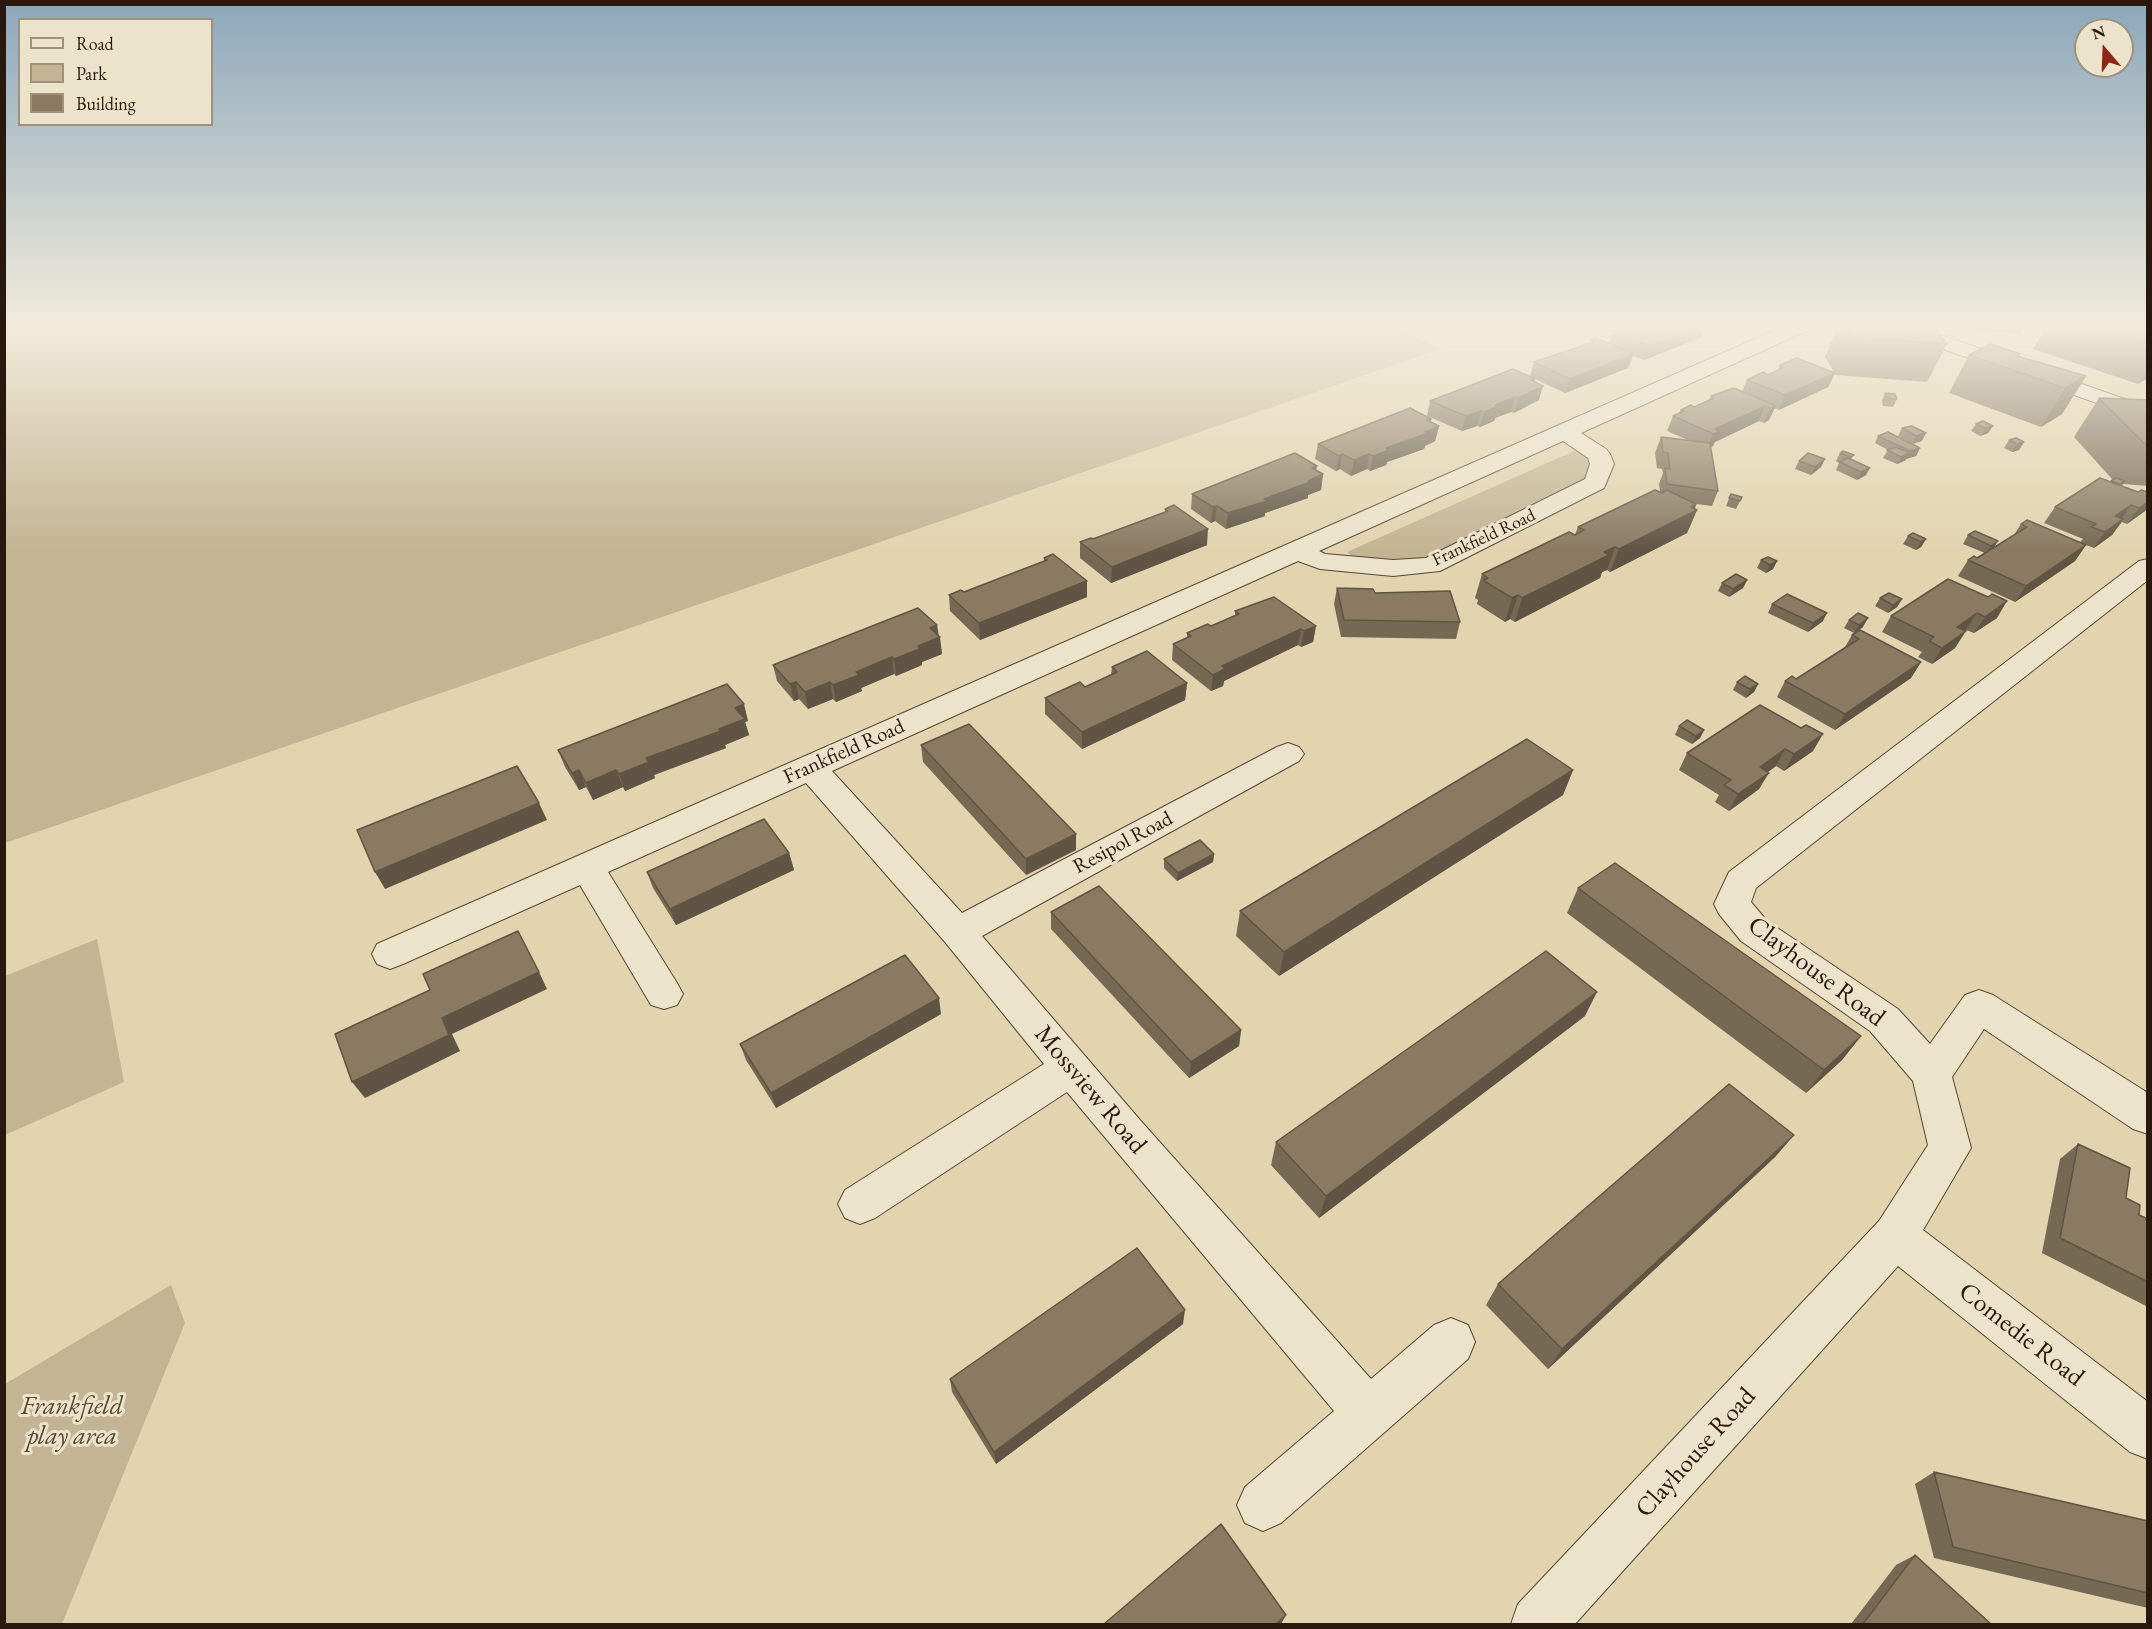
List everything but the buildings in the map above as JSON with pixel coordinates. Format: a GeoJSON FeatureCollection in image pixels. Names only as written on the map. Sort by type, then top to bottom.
{"type":"FeatureCollection","features":[{"type":"Feature","properties":{"kind":"street","name":"Frankfield Road"},"geometry":{"type":"LineString","coordinates":[[390,954],[1636,400]]}},
{"type":"Feature","properties":{"kind":"street"},"geometry":{"type":"LineString","coordinates":[[2106,400],[2148,415]]}},
{"type":"Feature","properties":{"kind":"street","name":"Frankfield Road"},"geometry":{"type":"LineString","coordinates":[[1297,550],[1320,561],[1393,568],[1431,565],[1596,483],[1602,464],[1598,453],[1564,432]]}},
{"type":"Feature","properties":{"kind":"street","name":"Clayhouse Road"},"geometry":{"type":"LineString","coordinates":[[1538,1624],[1895,1236],[1950,1148],[1931,1074],[1884,1020],[1754,931],[1732,904],[1742,881],[2148,567]]}},
{"type":"Feature","properties":{"kind":"street","name":"Resipol Road"},"geometry":{"type":"LineString","coordinates":[[958,932],[1288,754]]}},
{"type":"Feature","properties":{"kind":"street","name":"Mossview Road"},"geometry":{"type":"LineString","coordinates":[[810,767],[958,932],[1071,1068],[1368,1413]]}},
{"type":"Feature","properties":{"kind":"street"},"geometry":{"type":"LineString","coordinates":[[586,866],[664,994]]}},
{"type":"Feature","properties":{"kind":"street"},"geometry":{"type":"LineString","coordinates":[[1931,1074],[1979,1006],[2148,1116]]}},
{"type":"Feature","properties":{"kind":"street"},"geometry":{"type":"LineString","coordinates":[[860,1204],[1071,1068]]}},
{"type":"Feature","properties":{"kind":"street","name":"Comedie Road"},"geometry":{"type":"LineString","coordinates":[[1895,1236],[2148,1434]]}},
{"type":"Feature","properties":{"kind":"street"},"geometry":{"type":"LineString","coordinates":[[1263,1505],[1451,1342]]}},
{"type":"Feature","properties":{"kind":"green space"},"geometry":{"type":"Polygon","coordinates":[[[5,400],[1293,400],[5,843],[5,400]]]}},
{"type":"Feature","properties":{"kind":"green space"},"geometry":{"type":"Polygon","coordinates":[[[1574,451],[1584,455],[1589,462],[1589,475],[1583,484],[1421,561],[1356,560],[1347,552],[1574,451]]]}},
{"type":"Feature","properties":{"kind":"green space"},"geometry":{"type":"Polygon","coordinates":[[[97,939],[124,1082],[5,1135],[5,976],[97,939]]]}},
{"type":"Feature","properties":{"kind":"green space","name":"Frankfield play area"},"geometry":{"type":"Polygon","coordinates":[[[171,1285],[185,1323],[62,1624],[5,1624],[5,1384],[171,1285]]]}}]}
